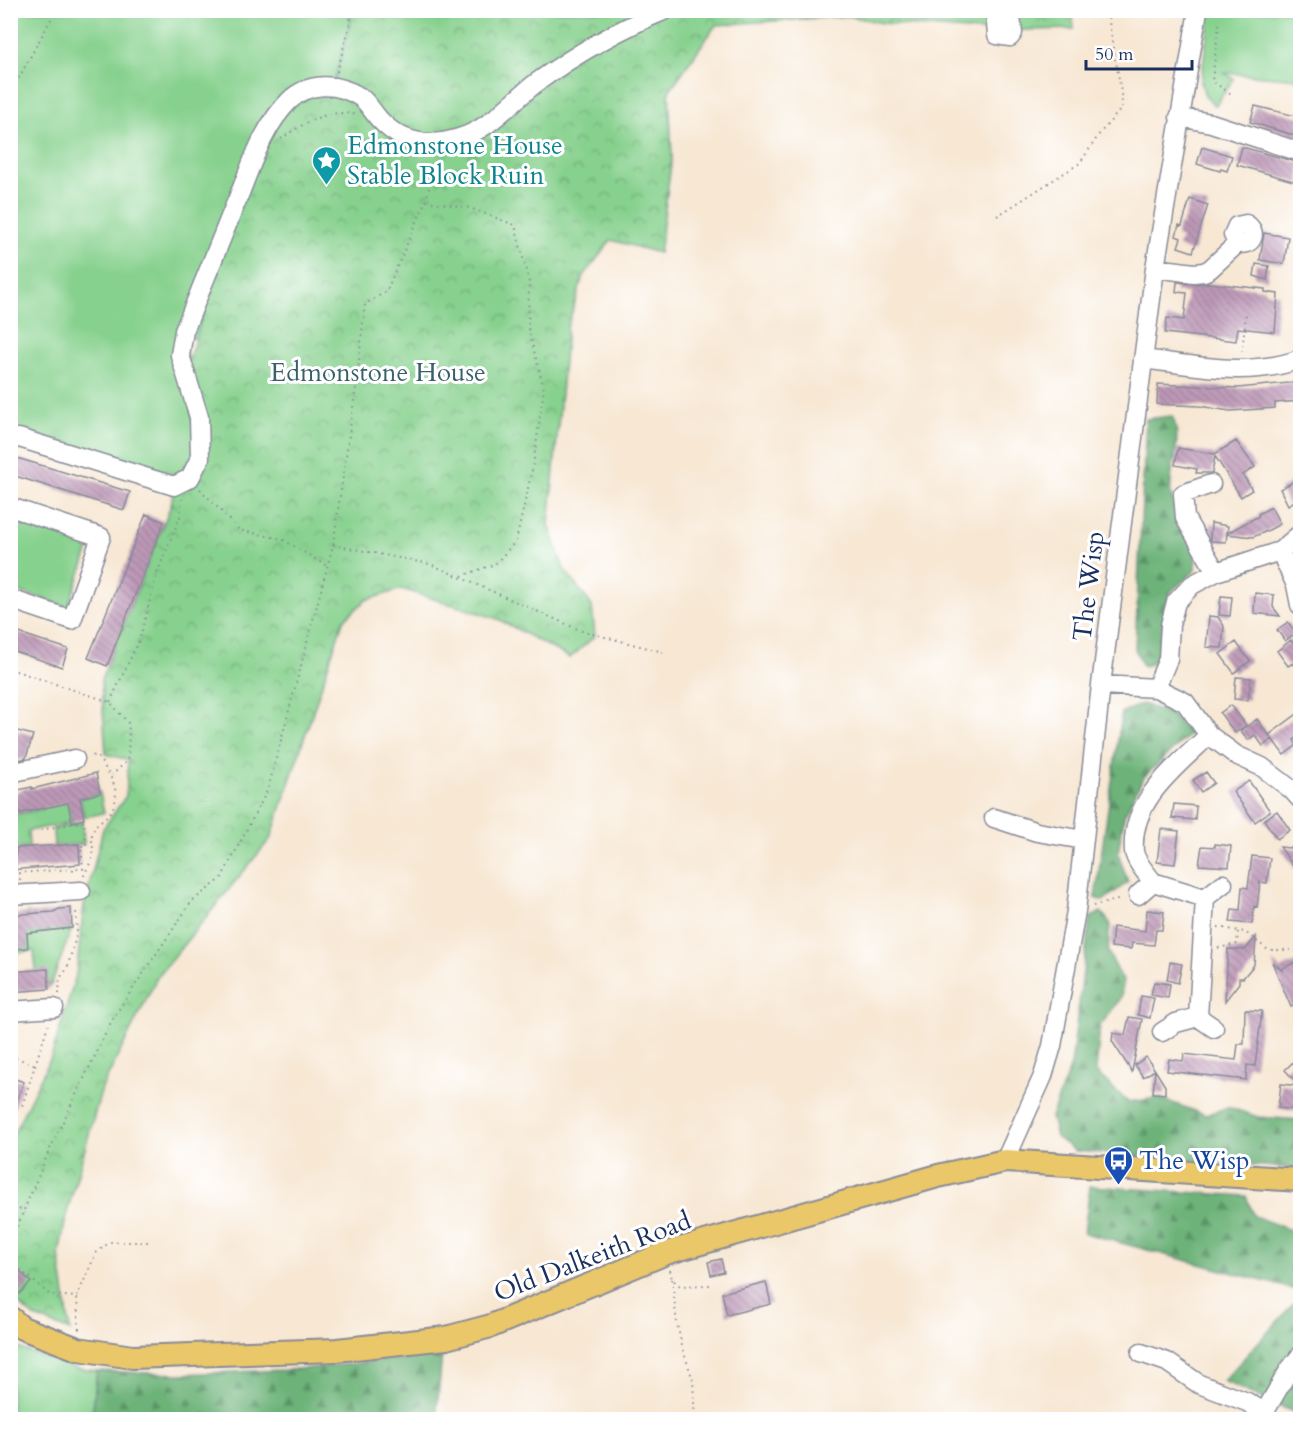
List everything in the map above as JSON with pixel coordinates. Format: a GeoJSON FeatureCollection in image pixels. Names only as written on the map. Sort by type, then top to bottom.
{"type":"FeatureCollection","features":[{"type":"Feature","properties":{"kind":"main road","name":"Old Dalkeith Road"},"geometry":{"type":"LineString","coordinates":[[14,1324],[78,1349],[133,1358],[337,1350],[446,1338],[491,1326],[666,1253],[938,1176],[1005,1161],[1300,1180]]}},
{"type":"Feature","properties":{"kind":"street"},"geometry":{"type":"LineString","coordinates":[[10,439],[19,438],[174,486],[187,479],[200,458],[199,417],[180,355],[184,331],[263,136],[290,100],[316,86],[333,86],[360,97],[382,122],[406,139],[438,144],[463,137],[484,125],[536,84],[592,45],[634,23],[666,10]]}},
{"type":"Feature","properties":{"kind":"street"},"geometry":{"type":"LineString","coordinates":[[995,10],[997,35],[1010,37],[1013,33],[1010,10]]}},
{"type":"Feature","properties":{"kind":"street","name":"The Wisp"},"geometry":{"type":"LineString","coordinates":[[1005,1161],[1043,1076],[1052,1046],[1076,911],[1101,686],[1155,268],[1198,10]]}},
{"type":"Feature","properties":{"kind":"street"},"geometry":{"type":"LineString","coordinates":[[1179,117],[1211,123],[1300,152]]}},
{"type":"Feature","properties":{"kind":"street"},"geometry":{"type":"LineString","coordinates":[[1155,268],[1203,272],[1210,269],[1238,243]]}},
{"type":"Feature","properties":{"kind":"street"},"geometry":{"type":"LineString","coordinates":[[1143,359],[1218,369],[1265,368],[1300,359]]}},
{"type":"Feature","properties":{"kind":"street"},"geometry":{"type":"LineString","coordinates":[[1211,484],[1183,494],[1185,518],[1216,572]]}},
{"type":"Feature","properties":{"kind":"street"},"geometry":{"type":"LineString","coordinates":[[10,507],[101,537],[72,620],[10,599]]}},
{"type":"Feature","properties":{"kind":"street"},"geometry":{"type":"LineString","coordinates":[[1156,688],[1168,659],[1170,625],[1176,602],[1192,585],[1216,572],[1280,551],[1300,534]]}},
{"type":"Feature","properties":{"kind":"street"},"geometry":{"type":"LineString","coordinates":[[1280,551],[1296,585],[1300,605]]}},
{"type":"Feature","properties":{"kind":"street"},"geometry":{"type":"LineString","coordinates":[[1101,686],[1156,688],[1185,702],[1209,735],[1236,755],[1262,767],[1300,799]]}},
{"type":"Feature","properties":{"kind":"street"},"geometry":{"type":"LineString","coordinates":[[1205,898],[1153,882],[1134,853],[1138,819],[1155,788],[1209,735]]}},
{"type":"Feature","properties":{"kind":"street"},"geometry":{"type":"LineString","coordinates":[[10,773],[75,759]]}},
{"type":"Feature","properties":{"kind":"street"},"geometry":{"type":"LineString","coordinates":[[994,818],[1037,832],[1084,840]]}},
{"type":"Feature","properties":{"kind":"street"},"geometry":{"type":"LineString","coordinates":[[1138,895],[1153,882]]}},
{"type":"Feature","properties":{"kind":"street"},"geometry":{"type":"LineString","coordinates":[[1198,1017],[1205,898],[1223,884]]}},
{"type":"Feature","properties":{"kind":"street"},"geometry":{"type":"LineString","coordinates":[[16,895],[78,891]]}},
{"type":"Feature","properties":{"kind":"street"},"geometry":{"type":"LineString","coordinates":[[10,1011],[54,1008]]}},
{"type":"Feature","properties":{"kind":"street"},"geometry":{"type":"LineString","coordinates":[[1162,1032],[1176,1023],[1198,1017],[1214,1028]]}},
{"type":"Feature","properties":{"kind":"street"},"geometry":{"type":"LineString","coordinates":[[818,1210],[856,1195],[966,1165],[993,1153],[1014,1137]]}},
{"type":"Feature","properties":{"kind":"street"},"geometry":{"type":"LineString","coordinates":[[1141,1353],[1167,1362],[1199,1384],[1247,1402],[1262,1416],[1289,1370],[1300,1356]]}},
{"type":"Feature","properties":{"kind":"path"},"geometry":{"type":"LineString","coordinates":[[10,94],[56,10]]}},
{"type":"Feature","properties":{"kind":"path"},"geometry":{"type":"LineString","coordinates":[[333,86],[351,20],[348,10]]}},
{"type":"Feature","properties":{"kind":"path"},"geometry":{"type":"LineString","coordinates":[[997,216],[1080,163],[1100,133],[1122,108],[1122,92],[1110,33],[1108,10]]}},
{"type":"Feature","properties":{"kind":"path"},"geometry":{"type":"LineString","coordinates":[[1219,24],[1212,81],[1231,94]]}},
{"type":"Feature","properties":{"kind":"path"},"geometry":{"type":"LineString","coordinates":[[280,140],[305,122],[344,111],[382,122]]}},
{"type":"Feature","properties":{"kind":"path"},"geometry":{"type":"LineString","coordinates":[[10,1243],[49,1151],[114,1018],[192,901],[221,879],[268,789],[333,545],[357,380],[365,304],[386,292],[426,201],[438,144]]}},
{"type":"Feature","properties":{"kind":"path"},"geometry":{"type":"LineString","coordinates":[[426,201],[470,208],[515,225],[529,282],[528,328],[544,389],[533,466],[516,541],[495,564],[459,577]]}},
{"type":"Feature","properties":{"kind":"path"},"geometry":{"type":"LineString","coordinates":[[1240,369],[1246,314]]}},
{"type":"Feature","properties":{"kind":"path"},"geometry":{"type":"LineString","coordinates":[[187,479],[239,530],[282,539],[328,566]]}},
{"type":"Feature","properties":{"kind":"path"},"geometry":{"type":"LineString","coordinates":[[110,702],[140,638],[157,573],[180,517],[187,479]]}},
{"type":"Feature","properties":{"kind":"path"},"geometry":{"type":"LineString","coordinates":[[333,545],[430,564],[582,631],[663,652]]}},
{"type":"Feature","properties":{"kind":"path"},"geometry":{"type":"LineString","coordinates":[[10,669],[110,702],[129,724],[128,760],[111,776]]}},
{"type":"Feature","properties":{"kind":"path"},"geometry":{"type":"LineString","coordinates":[[10,1124],[16,1107],[21,1106],[58,1000],[60,978],[67,969],[77,933],[78,891],[93,856],[92,832],[111,812],[117,795],[111,776],[97,756],[76,752],[75,759]]}},
{"type":"Feature","properties":{"kind":"path"},"geometry":{"type":"LineString","coordinates":[[16,895],[19,873],[83,869],[81,846],[86,846],[84,821],[41,830]]}},
{"type":"Feature","properties":{"kind":"path"},"geometry":{"type":"LineString","coordinates":[[73,869],[78,891]]}},
{"type":"Feature","properties":{"kind":"path"},"geometry":{"type":"LineString","coordinates":[[1076,911],[1138,895]]}},
{"type":"Feature","properties":{"kind":"path"},"geometry":{"type":"LineString","coordinates":[[1203,927],[1245,933],[1268,950],[1300,950]]}},
{"type":"Feature","properties":{"kind":"path"},"geometry":{"type":"LineString","coordinates":[[1202,947],[1224,948],[1237,944],[1238,931]]}},
{"type":"Feature","properties":{"kind":"path"},"geometry":{"type":"LineString","coordinates":[[10,954],[22,953]]}},
{"type":"Feature","properties":{"kind":"path"},"geometry":{"type":"LineString","coordinates":[[10,1056],[36,1065]]}},
{"type":"Feature","properties":{"kind":"path"},"geometry":{"type":"LineString","coordinates":[[10,1201],[24,1213]]}},
{"type":"Feature","properties":{"kind":"path"},"geometry":{"type":"LineString","coordinates":[[78,1349],[77,1297],[96,1252],[110,1242],[152,1242]]}},
{"type":"Feature","properties":{"kind":"path"},"geometry":{"type":"LineString","coordinates":[[666,1253],[672,1278],[677,1324],[693,1380],[695,1419]]}},
{"type":"Feature","properties":{"kind":"path"},"geometry":{"type":"LineString","coordinates":[[10,1270],[17,1267],[50,1295],[77,1297]]}},
{"type":"Feature","properties":{"kind":"path"},"geometry":{"type":"LineString","coordinates":[[672,1278],[680,1286],[711,1285]]}},
{"type":"Feature","properties":{"kind":"green space"},"geometry":{"type":"Polygon","coordinates":[[[10,11],[348,11],[351,20],[333,86],[216,265],[196,338],[184,336],[200,458],[184,481],[168,472],[29,433],[11,433],[10,11]]]}},
{"type":"Feature","properties":{"kind":"green space","name":"Edmonstone House"},"geometry":{"type":"Polygon","coordinates":[[[348,11],[1072,11],[1074,29],[977,31],[883,23],[849,16],[716,25],[669,91],[672,157],[659,253],[611,240],[583,277],[567,328],[549,525],[564,569],[592,606],[595,636],[570,658],[498,619],[402,589],[366,600],[343,621],[271,838],[158,976],[102,1088],[67,1212],[59,1254],[70,1331],[33,1316],[11,1298],[10,1141],[52,1055],[76,975],[84,906],[103,829],[126,796],[128,760],[106,754],[101,680],[171,505],[174,486],[200,458],[184,373],[216,265],[259,159],[290,100],[333,86],[351,20],[348,11]]]}},
{"type":"Feature","properties":{"kind":"green space"},"geometry":{"type":"Polygon","coordinates":[[[1210,11],[1300,11],[1300,79],[1225,73],[1234,79],[1215,106],[1205,96],[1201,82],[1210,11]]]}},
{"type":"Feature","properties":{"kind":"green space"},"geometry":{"type":"Polygon","coordinates":[[[1172,416],[1177,436],[1171,476],[1171,495],[1191,541],[1196,570],[1169,593],[1159,662],[1143,666],[1135,649],[1146,419],[1172,416]]]}},
{"type":"Feature","properties":{"kind":"green space"},"geometry":{"type":"Polygon","coordinates":[[[11,515],[92,541],[68,607],[11,589],[11,515]]]}},
{"type":"Feature","properties":{"kind":"green space"},"geometry":{"type":"Polygon","coordinates":[[[1143,704],[1170,714],[1190,734],[1143,778],[1124,816],[1118,853],[1128,882],[1103,901],[1095,898],[1122,712],[1143,704]]]}},
{"type":"Feature","properties":{"kind":"green space"},"geometry":{"type":"Polygon","coordinates":[[[65,785],[72,822],[28,831],[29,847],[16,848],[17,867],[11,855],[11,801],[13,800],[17,814],[43,809],[39,791],[65,785]]]}},
{"type":"Feature","properties":{"kind":"green space"},"geometry":{"type":"Polygon","coordinates":[[[100,793],[104,813],[84,817],[80,798],[100,793]]]}},
{"type":"Feature","properties":{"kind":"green space"},"geometry":{"type":"Polygon","coordinates":[[[82,822],[84,844],[54,846],[53,829],[82,822]]]}},
{"type":"Feature","properties":{"kind":"green space"},"geometry":{"type":"Polygon","coordinates":[[[1101,912],[1110,923],[1108,952],[1123,981],[1121,998],[1100,1026],[1096,1072],[1128,1102],[1159,1098],[1206,1115],[1228,1107],[1258,1117],[1300,1120],[1300,1169],[1075,1151],[1056,1137],[1051,1117],[1071,1065],[1090,918],[1101,912]]]}},
{"type":"Feature","properties":{"kind":"green space"},"geometry":{"type":"Polygon","coordinates":[[[28,913],[30,933],[50,931],[49,914],[55,930],[72,928],[49,986],[36,970],[34,951],[11,953],[11,935],[15,934],[28,948],[26,914],[28,913]]]}},
{"type":"Feature","properties":{"kind":"green space"},"geometry":{"type":"Polygon","coordinates":[[[1090,1186],[1246,1196],[1254,1216],[1300,1234],[1300,1291],[1084,1233],[1090,1186]]]}},
{"type":"Feature","properties":{"kind":"green space"},"geometry":{"type":"Polygon","coordinates":[[[1300,1297],[1300,1415],[1223,1381],[1300,1297]]]}},
{"type":"Feature","properties":{"kind":"green space"},"geometry":{"type":"Polygon","coordinates":[[[10,1345],[78,1369],[97,1371],[92,1419],[11,1419],[10,1345]]]}},
{"type":"Feature","properties":{"kind":"green space"},"geometry":{"type":"Polygon","coordinates":[[[442,1355],[436,1419],[92,1419],[97,1371],[179,1374],[288,1370],[442,1355]]]}},
{"type":"Feature","properties":{"kind":"building"},"geometry":{"type":"Polygon","coordinates":[[[1255,106],[1300,117],[1300,137],[1250,122],[1255,106]]]}},
{"type":"Feature","properties":{"kind":"building"},"geometry":{"type":"Polygon","coordinates":[[[1202,147],[1232,156],[1227,171],[1197,164],[1202,147]]]}},
{"type":"Feature","properties":{"kind":"building"},"geometry":{"type":"Polygon","coordinates":[[[1242,147],[1300,163],[1300,183],[1237,165],[1242,147]]]}},
{"type":"Feature","properties":{"kind":"building"},"geometry":{"type":"Polygon","coordinates":[[[1190,199],[1208,205],[1193,252],[1178,247],[1181,238],[1176,236],[1179,225],[1182,226],[1190,199]]]}},
{"type":"Feature","properties":{"kind":"building"},"geometry":{"type":"Polygon","coordinates":[[[1264,233],[1288,237],[1284,264],[1260,260],[1264,233]]]}},
{"type":"Feature","properties":{"kind":"building"},"geometry":{"type":"Polygon","coordinates":[[[1256,264],[1269,266],[1267,280],[1254,276],[1256,264]]]}},
{"type":"Feature","properties":{"kind":"building"},"geometry":{"type":"Polygon","coordinates":[[[1177,282],[1265,289],[1265,292],[1278,294],[1275,332],[1238,328],[1236,341],[1165,333],[1167,318],[1184,320],[1187,293],[1176,292],[1177,282]]]}},
{"type":"Feature","properties":{"kind":"building"},"geometry":{"type":"Polygon","coordinates":[[[1299,382],[1300,401],[1275,403],[1275,408],[1230,411],[1199,406],[1157,404],[1158,384],[1238,388],[1299,382]]]}},
{"type":"Feature","properties":{"kind":"building"},"geometry":{"type":"Polygon","coordinates":[[[1236,441],[1255,467],[1243,475],[1252,490],[1241,497],[1215,456],[1212,473],[1196,473],[1197,469],[1175,465],[1178,448],[1215,454],[1236,441]]]}},
{"type":"Feature","properties":{"kind":"building"},"geometry":{"type":"Polygon","coordinates":[[[17,458],[130,492],[124,510],[12,475],[17,458]]]}},
{"type":"Feature","properties":{"kind":"building"},"geometry":{"type":"Polygon","coordinates":[[[1300,478],[1300,498],[1288,505],[1280,489],[1300,478]]]}},
{"type":"Feature","properties":{"kind":"building"},"geometry":{"type":"Polygon","coordinates":[[[1271,507],[1280,524],[1253,537],[1227,534],[1226,542],[1211,541],[1211,523],[1228,526],[1227,533],[1271,507]]]}},
{"type":"Feature","properties":{"kind":"building"},"geometry":{"type":"Polygon","coordinates":[[[146,514],[164,522],[107,666],[88,658],[146,514]]]}},
{"type":"Feature","properties":{"kind":"building"},"geometry":{"type":"Polygon","coordinates":[[[1255,593],[1274,595],[1273,607],[1280,616],[1254,613],[1255,593]]]}},
{"type":"Feature","properties":{"kind":"building"},"geometry":{"type":"Polygon","coordinates":[[[1221,596],[1232,597],[1230,616],[1219,615],[1221,596]]]}},
{"type":"Feature","properties":{"kind":"building"},"geometry":{"type":"Polygon","coordinates":[[[1209,616],[1218,617],[1224,626],[1222,648],[1206,647],[1209,616]]]}},
{"type":"Feature","properties":{"kind":"building"},"geometry":{"type":"Polygon","coordinates":[[[1288,622],[1296,633],[1285,641],[1277,630],[1288,622]]]}},
{"type":"Feature","properties":{"kind":"building"},"geometry":{"type":"Polygon","coordinates":[[[10,630],[68,649],[62,667],[10,650],[10,630]]]}},
{"type":"Feature","properties":{"kind":"building"},"geometry":{"type":"Polygon","coordinates":[[[1291,640],[1300,653],[1300,673],[1293,663],[1288,666],[1277,651],[1291,640]]]}},
{"type":"Feature","properties":{"kind":"building"},"geometry":{"type":"Polygon","coordinates":[[[1236,642],[1250,661],[1234,673],[1220,654],[1236,642]]]}},
{"type":"Feature","properties":{"kind":"building"},"geometry":{"type":"Polygon","coordinates":[[[1236,677],[1251,678],[1248,700],[1234,699],[1236,677]]]}},
{"type":"Feature","properties":{"kind":"building"},"geometry":{"type":"Polygon","coordinates":[[[1231,705],[1246,725],[1235,733],[1220,713],[1231,705]]]}},
{"type":"Feature","properties":{"kind":"building"},"geometry":{"type":"Polygon","coordinates":[[[1300,712],[1300,735],[1294,740],[1297,745],[1284,755],[1269,735],[1300,712]]]}},
{"type":"Feature","properties":{"kind":"building"},"geometry":{"type":"Polygon","coordinates":[[[1257,719],[1272,739],[1263,746],[1255,735],[1248,740],[1241,731],[1257,719]]]}},
{"type":"Feature","properties":{"kind":"building"},"geometry":{"type":"Polygon","coordinates":[[[10,729],[33,735],[26,758],[19,760],[10,757],[10,729]]]}},
{"type":"Feature","properties":{"kind":"building"},"geometry":{"type":"Polygon","coordinates":[[[1206,772],[1214,783],[1201,792],[1193,780],[1206,772]]]}},
{"type":"Feature","properties":{"kind":"building"},"geometry":{"type":"Polygon","coordinates":[[[96,773],[100,793],[80,798],[84,819],[72,822],[68,803],[16,814],[12,793],[96,773]]]}},
{"type":"Feature","properties":{"kind":"building"},"geometry":{"type":"Polygon","coordinates":[[[1249,781],[1270,811],[1255,822],[1233,792],[1249,781]]]}},
{"type":"Feature","properties":{"kind":"building"},"geometry":{"type":"Polygon","coordinates":[[[1174,804],[1196,806],[1195,820],[1172,818],[1174,804]]]}},
{"type":"Feature","properties":{"kind":"building"},"geometry":{"type":"Polygon","coordinates":[[[1277,811],[1290,830],[1277,839],[1264,820],[1277,811]]]}},
{"type":"Feature","properties":{"kind":"building"},"geometry":{"type":"Polygon","coordinates":[[[1161,829],[1179,831],[1175,864],[1157,862],[1161,829]]]}},
{"type":"Feature","properties":{"kind":"building"},"geometry":{"type":"Polygon","coordinates":[[[79,844],[80,864],[10,870],[10,855],[16,854],[16,848],[79,844]]]}},
{"type":"Feature","properties":{"kind":"building"},"geometry":{"type":"Polygon","coordinates":[[[1215,844],[1231,846],[1229,867],[1199,865],[1202,846],[1215,847],[1215,844]]]}},
{"type":"Feature","properties":{"kind":"building"},"geometry":{"type":"Polygon","coordinates":[[[1280,847],[1300,849],[1300,876],[1280,847]]]}},
{"type":"Feature","properties":{"kind":"building"},"geometry":{"type":"Polygon","coordinates":[[[1252,856],[1270,858],[1267,883],[1260,882],[1252,924],[1230,922],[1232,909],[1240,910],[1242,887],[1248,888],[1252,856]]]}},
{"type":"Feature","properties":{"kind":"building"},"geometry":{"type":"Polygon","coordinates":[[[71,908],[72,928],[27,933],[28,948],[16,949],[15,934],[10,935],[10,915],[53,912],[71,908]]]}},
{"type":"Feature","properties":{"kind":"building"},"geometry":{"type":"Polygon","coordinates":[[[1147,910],[1164,912],[1162,930],[1156,930],[1154,945],[1132,943],[1131,949],[1111,947],[1113,927],[1145,931],[1147,910]]]}},
{"type":"Feature","properties":{"kind":"building"},"geometry":{"type":"Polygon","coordinates":[[[1256,937],[1254,965],[1243,978],[1239,978],[1239,983],[1225,1001],[1228,949],[1245,950],[1256,937]]]}},
{"type":"Feature","properties":{"kind":"building"},"geometry":{"type":"Polygon","coordinates":[[[1170,962],[1182,964],[1178,983],[1167,980],[1170,962]]]}},
{"type":"Feature","properties":{"kind":"building"},"geometry":{"type":"Polygon","coordinates":[[[1272,962],[1282,970],[1296,962],[1300,973],[1300,1003],[1291,1007],[1272,962]]]}},
{"type":"Feature","properties":{"kind":"building"},"geometry":{"type":"Polygon","coordinates":[[[48,969],[49,989],[10,992],[10,972],[48,969]]]}},
{"type":"Feature","properties":{"kind":"building"},"geometry":{"type":"Polygon","coordinates":[[[1154,982],[1170,984],[1168,998],[1151,995],[1154,982]]]}},
{"type":"Feature","properties":{"kind":"building"},"geometry":{"type":"Polygon","coordinates":[[[1141,996],[1154,998],[1150,1018],[1138,1015],[1141,996]]]}},
{"type":"Feature","properties":{"kind":"building"},"geometry":{"type":"Polygon","coordinates":[[[1245,1010],[1262,1011],[1255,1066],[1247,1065],[1246,1080],[1167,1071],[1169,1059],[1183,1061],[1184,1054],[1236,1060],[1238,1044],[1244,1044],[1245,1010]]]}},
{"type":"Feature","properties":{"kind":"building"},"geometry":{"type":"Polygon","coordinates":[[[1129,1017],[1142,1019],[1132,1072],[1112,1041],[1113,1033],[1125,1035],[1129,1017]]]}},
{"type":"Feature","properties":{"kind":"building"},"geometry":{"type":"Polygon","coordinates":[[[1146,1057],[1155,1070],[1143,1077],[1135,1065],[1146,1057]]]}},
{"type":"Feature","properties":{"kind":"building"},"geometry":{"type":"Polygon","coordinates":[[[1293,1062],[1300,1069],[1300,1086],[1285,1070],[1293,1062]]]}},
{"type":"Feature","properties":{"kind":"building"},"geometry":{"type":"Polygon","coordinates":[[[1155,1070],[1165,1086],[1165,1094],[1153,1093],[1155,1070]]]}},
{"type":"Feature","properties":{"kind":"building"},"geometry":{"type":"Polygon","coordinates":[[[10,1077],[24,1082],[11,1114],[10,1114],[10,1077]]]}},
{"type":"Feature","properties":{"kind":"building"},"geometry":{"type":"Polygon","coordinates":[[[1281,1084],[1300,1086],[1297,1110],[1278,1108],[1281,1084]]]}},
{"type":"Feature","properties":{"kind":"building"},"geometry":{"type":"Polygon","coordinates":[[[721,1259],[724,1272],[711,1275],[708,1262],[721,1259]]]}},
{"type":"Feature","properties":{"kind":"building"},"geometry":{"type":"Polygon","coordinates":[[[18,1270],[31,1282],[19,1294],[10,1286],[10,1278],[18,1270]]]}},
{"type":"Feature","properties":{"kind":"building"},"geometry":{"type":"Polygon","coordinates":[[[766,1282],[771,1304],[727,1315],[722,1293],[766,1282]]]}},
{"type":"Feature","properties":{"kind":"place","name":"Edmonstone House Stable Block Ruin"},"geometry":{"type":"Point","coordinates":[326,186]}},
{"type":"Feature","properties":{"kind":"place","name":"The Wisp"},"geometry":{"type":"Point","coordinates":[1118,1186]}}]}
